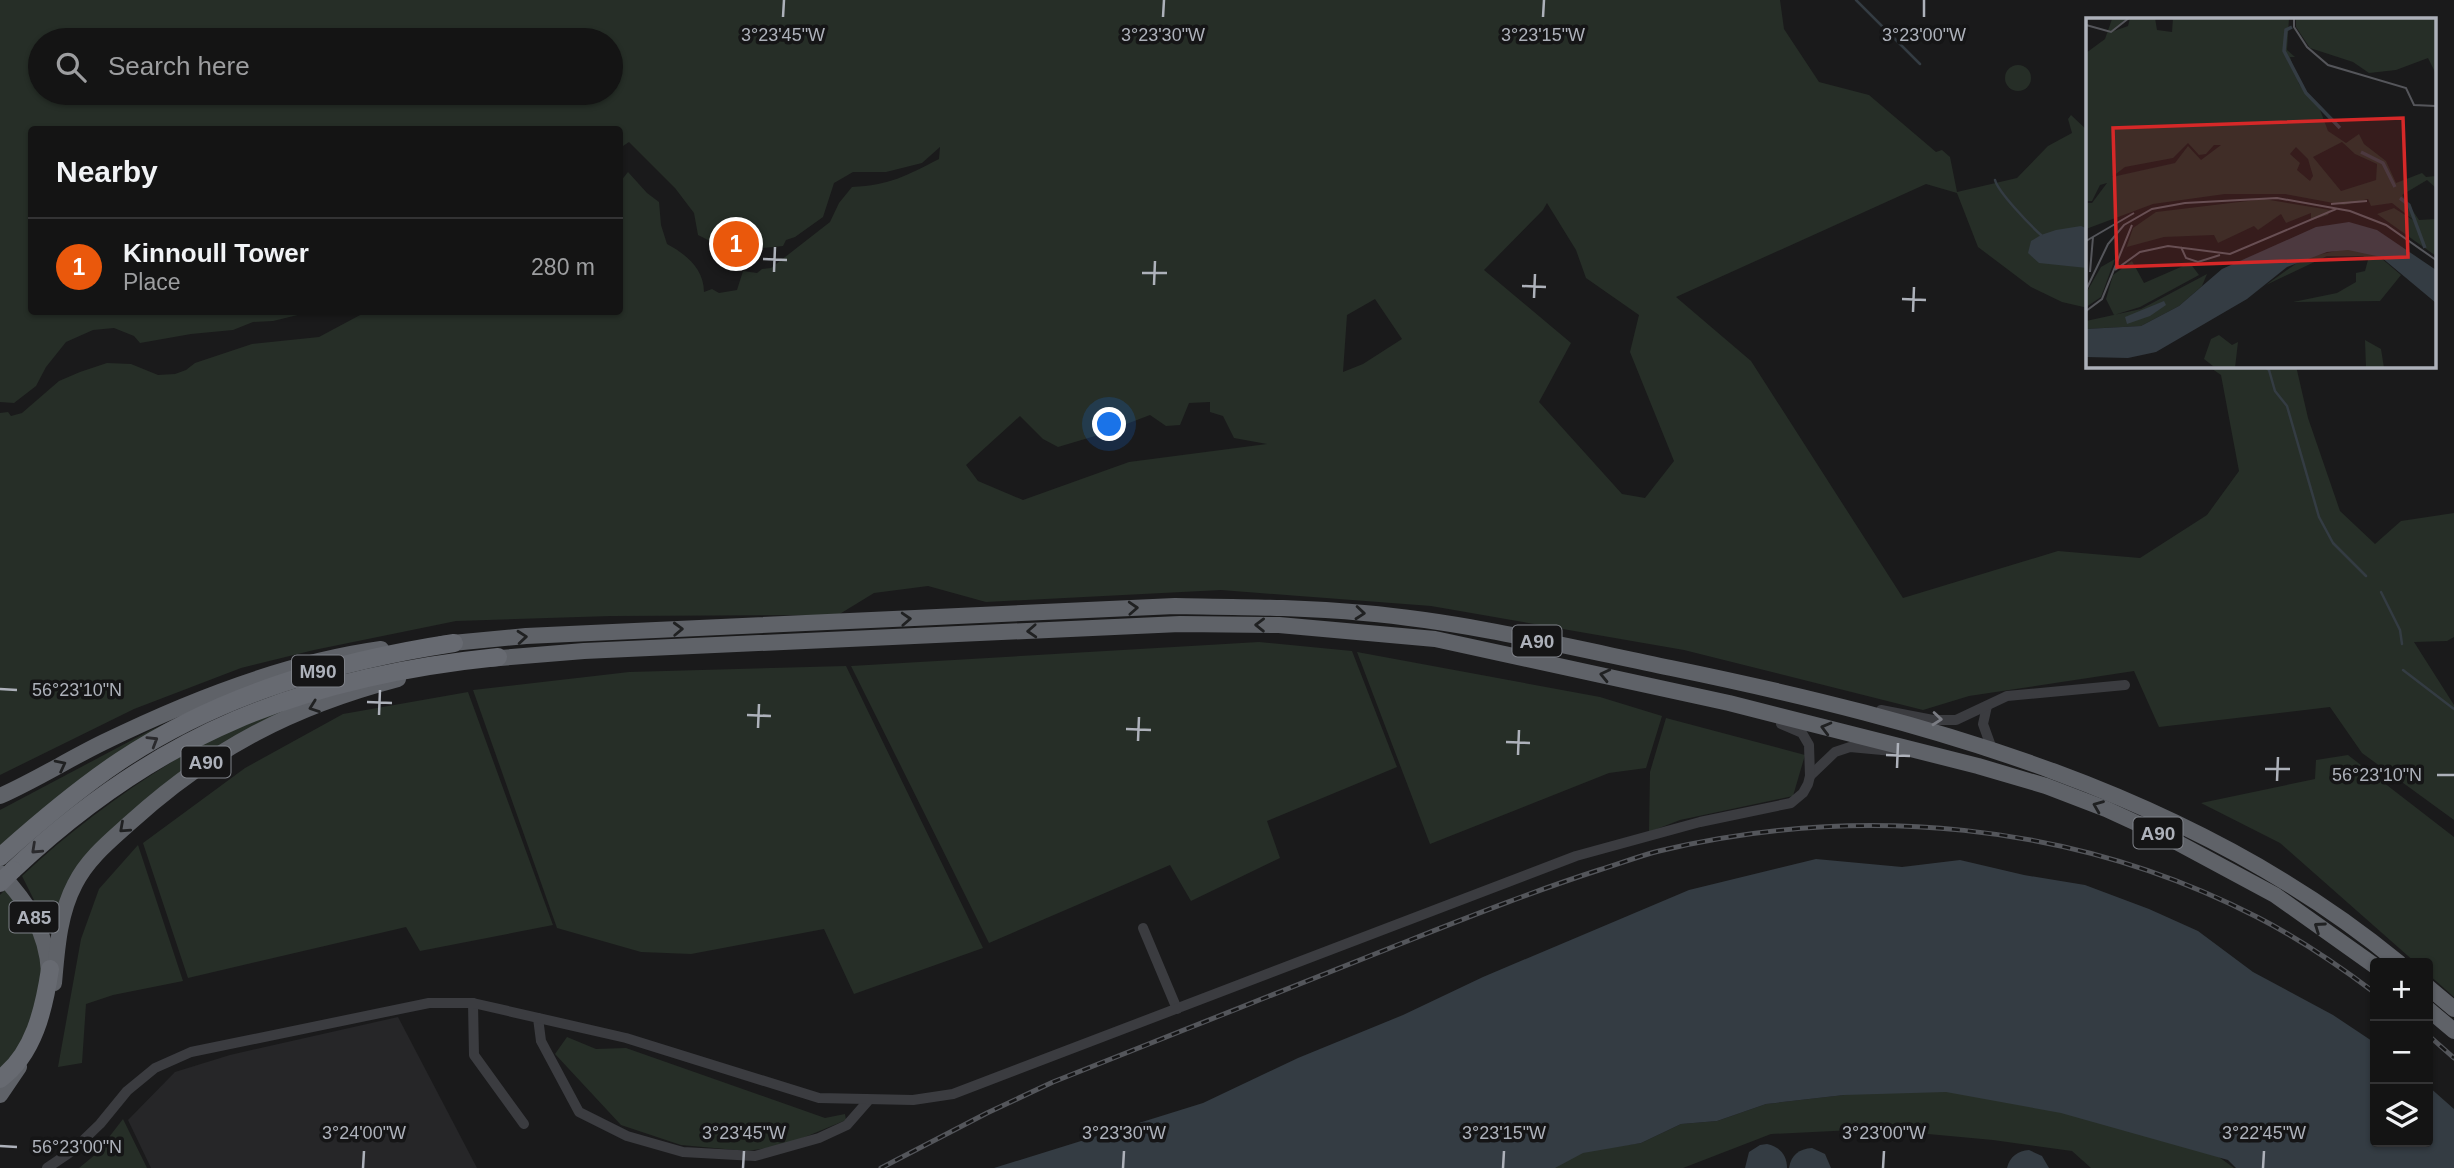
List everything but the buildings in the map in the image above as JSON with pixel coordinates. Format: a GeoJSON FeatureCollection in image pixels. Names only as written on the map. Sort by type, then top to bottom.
{"type":"FeatureCollection","features":[{"type":"Feature","properties":{"kind":"highway","name":"A90"},"geometry":{"type":"LineString","coordinates":[[0,796],[104,742],[183,706],[244,684],[344,654],[538,636],[1175,606],[1281,607],[1365,613],[1443,623],[1719,678],[1922,728],[1992,749],[2175,821],[2284,881],[2392,958]]}},
{"type":"Feature","properties":{"kind":"highway","name":"A90"},"geometry":{"type":"LineString","coordinates":[[48,1013],[62,923],[74,885],[98,851],[177,783],[230,747],[293,714],[380,684],[498,657],[1180,624],[1279,625],[1435,639],[1729,703],[1978,766],[2046,786],[2106,809],[2169,838],[2275,895],[2370,962]]}},
{"type":"Feature","properties":{"kind":"highway","name":"M90"},"geometry":{"type":"LineString","coordinates":[[0,883],[4,864],[46,817],[120,761],[189,721],[312,672],[394,653],[454,643]]}},
{"type":"Feature","properties":{"kind":"highway","name":"M90"},"geometry":{"type":"LineString","coordinates":[[4,864],[138,771],[188,742],[261,708],[383,673],[438,663],[498,657]]}},
{"type":"Feature","properties":{"kind":"highway","name":"A85"},"geometry":{"type":"LineString","coordinates":[[0,1096],[41,1034],[48,1013],[50,969],[40,928],[4,864]]}},
{"type":"Feature","properties":{"kind":"highway"},"geometry":{"type":"LineString","coordinates":[[0,1080],[10,1072],[26,1051],[37,1027],[50,969]]}},
{"type":"Feature","properties":{"kind":"highway"},"geometry":{"type":"LineString","coordinates":[[2433,991],[2454,1009]]}},
{"type":"Feature","properties":{"kind":"highway"},"geometry":{"type":"LineString","coordinates":[[2433,1013],[2454,1031]]}},
{"type":"Feature","properties":{"kind":"street"},"geometry":{"type":"LineString","coordinates":[[1821,703],[1846,703],[1945,721],[1956,720],[2007,696],[2124,685]]}},
{"type":"Feature","properties":{"kind":"street"},"geometry":{"type":"LineString","coordinates":[[1729,703],[1802,733],[1809,745],[1810,776]]}},
{"type":"Feature","properties":{"kind":"street"},"geometry":{"type":"LineString","coordinates":[[1987,706],[1983,724],[1992,749]]}},
{"type":"Feature","properties":{"kind":"street"},"geometry":{"type":"LineString","coordinates":[[47,1168],[72,1151],[100,1124],[127,1091],[155,1068],[191,1052],[429,1003],[473,1003],[626,1038],[819,1098],[913,1100],[953,1094],[1576,856],[1700,822],[1791,803],[1803,793],[1810,776],[1835,752],[1850,747],[1926,754]]}},
{"type":"Feature","properties":{"kind":"street"},"geometry":{"type":"LineString","coordinates":[[1143,929],[1177,1009]]}},
{"type":"Feature","properties":{"kind":"street"},"geometry":{"type":"LineString","coordinates":[[473,1003],[474,1055],[524,1124]]}},
{"type":"Feature","properties":{"kind":"street"},"geometry":{"type":"LineString","coordinates":[[538,1018],[541,1041],[579,1112],[627,1136],[683,1152],[755,1156],[806,1142],[847,1125],[868,1101]]}},
{"type":"Feature","properties":{"kind":"shaded area"},"geometry":{"type":"Polygon","coordinates":[[[0,0],[1780,0],[1784,29],[1819,82],[1869,95],[1936,152],[1942,150],[1950,157],[1957,192],[2017,178],[2048,146],[2072,133],[2068,119],[2071,115],[2086,129],[2086,308],[2062,302],[2031,287],[1978,247],[1957,193],[1926,184],[1676,297],[1751,361],[1903,598],[2058,551],[2140,558],[2207,515],[2239,471],[2221,375],[2211,368],[2296,368],[2308,418],[2340,511],[2375,544],[2401,521],[2454,513],[2454,637],[2447,641],[2414,642],[2454,705],[2454,820],[2362,753],[2330,707],[2159,727],[2134,671],[1969,696],[1923,710],[1684,650],[1431,606],[1221,590],[986,602],[928,586],[874,593],[838,615],[611,616],[456,621],[241,668],[134,709],[0,775],[0,413],[8,412],[11,416],[22,413],[59,381],[107,363],[131,364],[158,375],[175,374],[195,363],[252,344],[319,337],[360,315],[623,315],[623,178],[628,172],[659,202],[661,225],[667,244],[693,263],[701,276],[704,292],[712,289],[719,293],[737,290],[743,271],[757,273],[771,268],[830,222],[839,203],[852,187],[888,182],[907,175],[939,159],[940,147],[922,163],[886,172],[853,172],[834,183],[823,217],[795,237],[786,240],[783,246],[763,248],[752,234],[732,234],[720,246],[698,235],[694,213],[675,188],[629,142],[623,146],[623,126],[28,126],[28,315],[298,315],[273,321],[253,322],[233,330],[140,343],[134,336],[114,328],[93,330],[66,342],[46,367],[36,386],[14,403],[0,402],[0,0]],[[1547,203],[1484,270],[1571,343],[1539,402],[1622,494],[1645,498],[1674,461],[1630,352],[1639,315],[1586,278],[1576,250],[1547,203]],[[1375,299],[1347,315],[1343,372],[1363,364],[1402,339],[1375,299]],[[1210,402],[1189,403],[1180,425],[1166,426],[1150,415],[1058,447],[1043,439],[1020,416],[966,465],[978,481],[1023,500],[1129,462],[1267,444],[1234,438],[1223,416],[1210,412],[1210,402]]]}},
{"type":"Feature","properties":{"kind":"shaded area"},"geometry":{"type":"Polygon","coordinates":[[[2018,65],[2027,69],[2031,78],[2027,87],[2018,91],[2009,87],[2005,78],[2009,69],[2018,65]]]}},
{"type":"Feature","properties":{"kind":"shaded area"},"geometry":{"type":"Polygon","coordinates":[[[2081,226],[2086,228],[2086,268],[2039,263],[2028,253],[2031,241],[2056,230],[2081,226]]]}},
{"type":"Feature","properties":{"kind":"shaded area"},"geometry":{"type":"Polygon","coordinates":[[[1259,642],[1352,651],[1397,767],[1267,821],[1280,858],[1191,901],[1170,865],[989,943],[851,666],[1259,642]]]}},
{"type":"Feature","properties":{"kind":"shaded area"},"geometry":{"type":"Polygon","coordinates":[[[1357,652],[1600,697],[1662,716],[1646,768],[1609,773],[1430,844],[1357,652]]]}},
{"type":"Feature","properties":{"kind":"shaded area"},"geometry":{"type":"Polygon","coordinates":[[[846,666],[983,948],[854,994],[824,929],[691,954],[641,952],[557,928],[473,690],[629,672],[846,666]]]}},
{"type":"Feature","properties":{"kind":"shaded area"},"geometry":{"type":"Polygon","coordinates":[[[468,692],[553,925],[420,951],[406,927],[188,978],[143,843],[245,768],[343,714],[468,692]]]}},
{"type":"Feature","properties":{"kind":"shaded area"},"geometry":{"type":"Polygon","coordinates":[[[308,696],[107,841],[58,930],[51,934],[22,876],[106,806],[166,765],[262,712],[308,696]]]}},
{"type":"Feature","properties":{"kind":"shaded area"},"geometry":{"type":"Polygon","coordinates":[[[219,700],[0,846],[0,810],[151,730],[219,700]]]}},
{"type":"Feature","properties":{"kind":"shaded area"},"geometry":{"type":"Polygon","coordinates":[[[1666,718],[1805,755],[1793,796],[1680,820],[1649,832],[1650,772],[1666,718]]]}},
{"type":"Feature","properties":{"kind":"shaded area"},"geometry":{"type":"Polygon","coordinates":[[[2348,755],[2454,837],[2454,997],[2433,978],[2433,958],[2410,958],[2280,843],[2201,803],[2315,779],[2316,760],[2348,755]]]}},
{"type":"Feature","properties":{"kind":"shaded area"},"geometry":{"type":"Polygon","coordinates":[[[138,845],[183,981],[113,995],[86,1004],[82,1063],[58,1067],[81,939],[99,889],[138,845]]]}},
{"type":"Feature","properties":{"kind":"shaded area"},"geometry":{"type":"Polygon","coordinates":[[[1816,859],[1902,867],[1960,860],[2024,875],[2085,885],[2198,931],[2253,972],[2333,1015],[2370,1040],[2370,1147],[2433,1147],[2433,1090],[2454,1109],[2454,1168],[2236,1168],[2228,1160],[2061,1113],[1946,1092],[1844,1095],[1766,1104],[1717,1121],[1681,1124],[1641,1143],[1583,1153],[1555,1168],[994,1168],[1203,1103],[1298,1058],[1689,890],[1816,859]]]}},
{"type":"Feature","properties":{"kind":"shaded area"},"geometry":{"type":"Polygon","coordinates":[[[6,889],[28,920],[41,954],[42,988],[36,1025],[0,1076],[0,895],[6,889]]]}},
{"type":"Feature","properties":{"kind":"shaded area"},"geometry":{"type":"Polygon","coordinates":[[[398,1017],[477,1168],[151,1168],[128,1120],[175,1072],[230,1055],[398,1017]]]}},
{"type":"Feature","properties":{"kind":"shaded area"},"geometry":{"type":"Polygon","coordinates":[[[567,1037],[596,1049],[626,1048],[825,1118],[845,1114],[846,1120],[786,1145],[747,1151],[681,1145],[621,1125],[555,1054],[567,1037]]]}},
{"type":"Feature","properties":{"kind":"shaded area"},"geometry":{"type":"Polygon","coordinates":[[[1921,1081],[2164,1117],[2234,1168],[2091,1168],[2072,1151],[1993,1140],[1874,1129],[1771,1134],[1683,1168],[1550,1168],[1577,1152],[1641,1143],[1681,1124],[1717,1121],[1766,1104],[1844,1095],[1921,1081]]]}},
{"type":"Feature","properties":{"kind":"shaded area"},"geometry":{"type":"Polygon","coordinates":[[[123,1119],[147,1168],[79,1168],[96,1154],[123,1119]]]}},
{"type":"Feature","properties":{"kind":"shaded area"},"geometry":{"type":"Polygon","coordinates":[[[1767,1144],[1782,1152],[1787,1168],[1745,1168],[1749,1152],[1767,1144]]]}},
{"type":"Feature","properties":{"kind":"shaded area"},"geometry":{"type":"Polygon","coordinates":[[[1812,1148],[1825,1154],[1831,1168],[1789,1168],[1796,1154],[1812,1148]]]}},
{"type":"Feature","properties":{"kind":"shaded area"},"geometry":{"type":"Polygon","coordinates":[[[2029,1150],[2042,1156],[2049,1168],[2007,1168],[2015,1155],[2029,1150]]]}},
{"type":"Feature","properties":{"kind":"waterway"},"geometry":{"type":"LineString","coordinates":[[1856,0],[1920,64]]}},
{"type":"Feature","properties":{"kind":"waterway"},"geometry":{"type":"LineString","coordinates":[[1995,180],[2008,200],[2041,235]]}},
{"type":"Feature","properties":{"kind":"waterway"},"geometry":{"type":"LineString","coordinates":[[2266,368],[2275,391],[2287,406],[2319,517],[2333,543],[2366,576]]}},
{"type":"Feature","properties":{"kind":"waterway"},"geometry":{"type":"LineString","coordinates":[[2381,592],[2400,630],[2402,644]]}},
{"type":"Feature","properties":{"kind":"waterway"},"geometry":{"type":"LineString","coordinates":[[2403,670],[2454,709]]}},
{"type":"Feature","properties":{"kind":"railway"},"geometry":{"type":"LineString","coordinates":[[881,1168],[1053,1082],[1474,915],[1644,855],[1735,836],[1811,828],[1888,826],[1964,830],[2040,842],[2114,860],[2187,885],[2288,934],[2370,989]]}},
{"type":"Feature","properties":{"kind":"railway"},"geometry":{"type":"LineString","coordinates":[[2433,1039],[2454,1058]]}},
{"type":"Feature","properties":{"kind":"place","name":"Kinnoull Tower"},"geometry":{"type":"Point","coordinates":[736,244]}}]}
